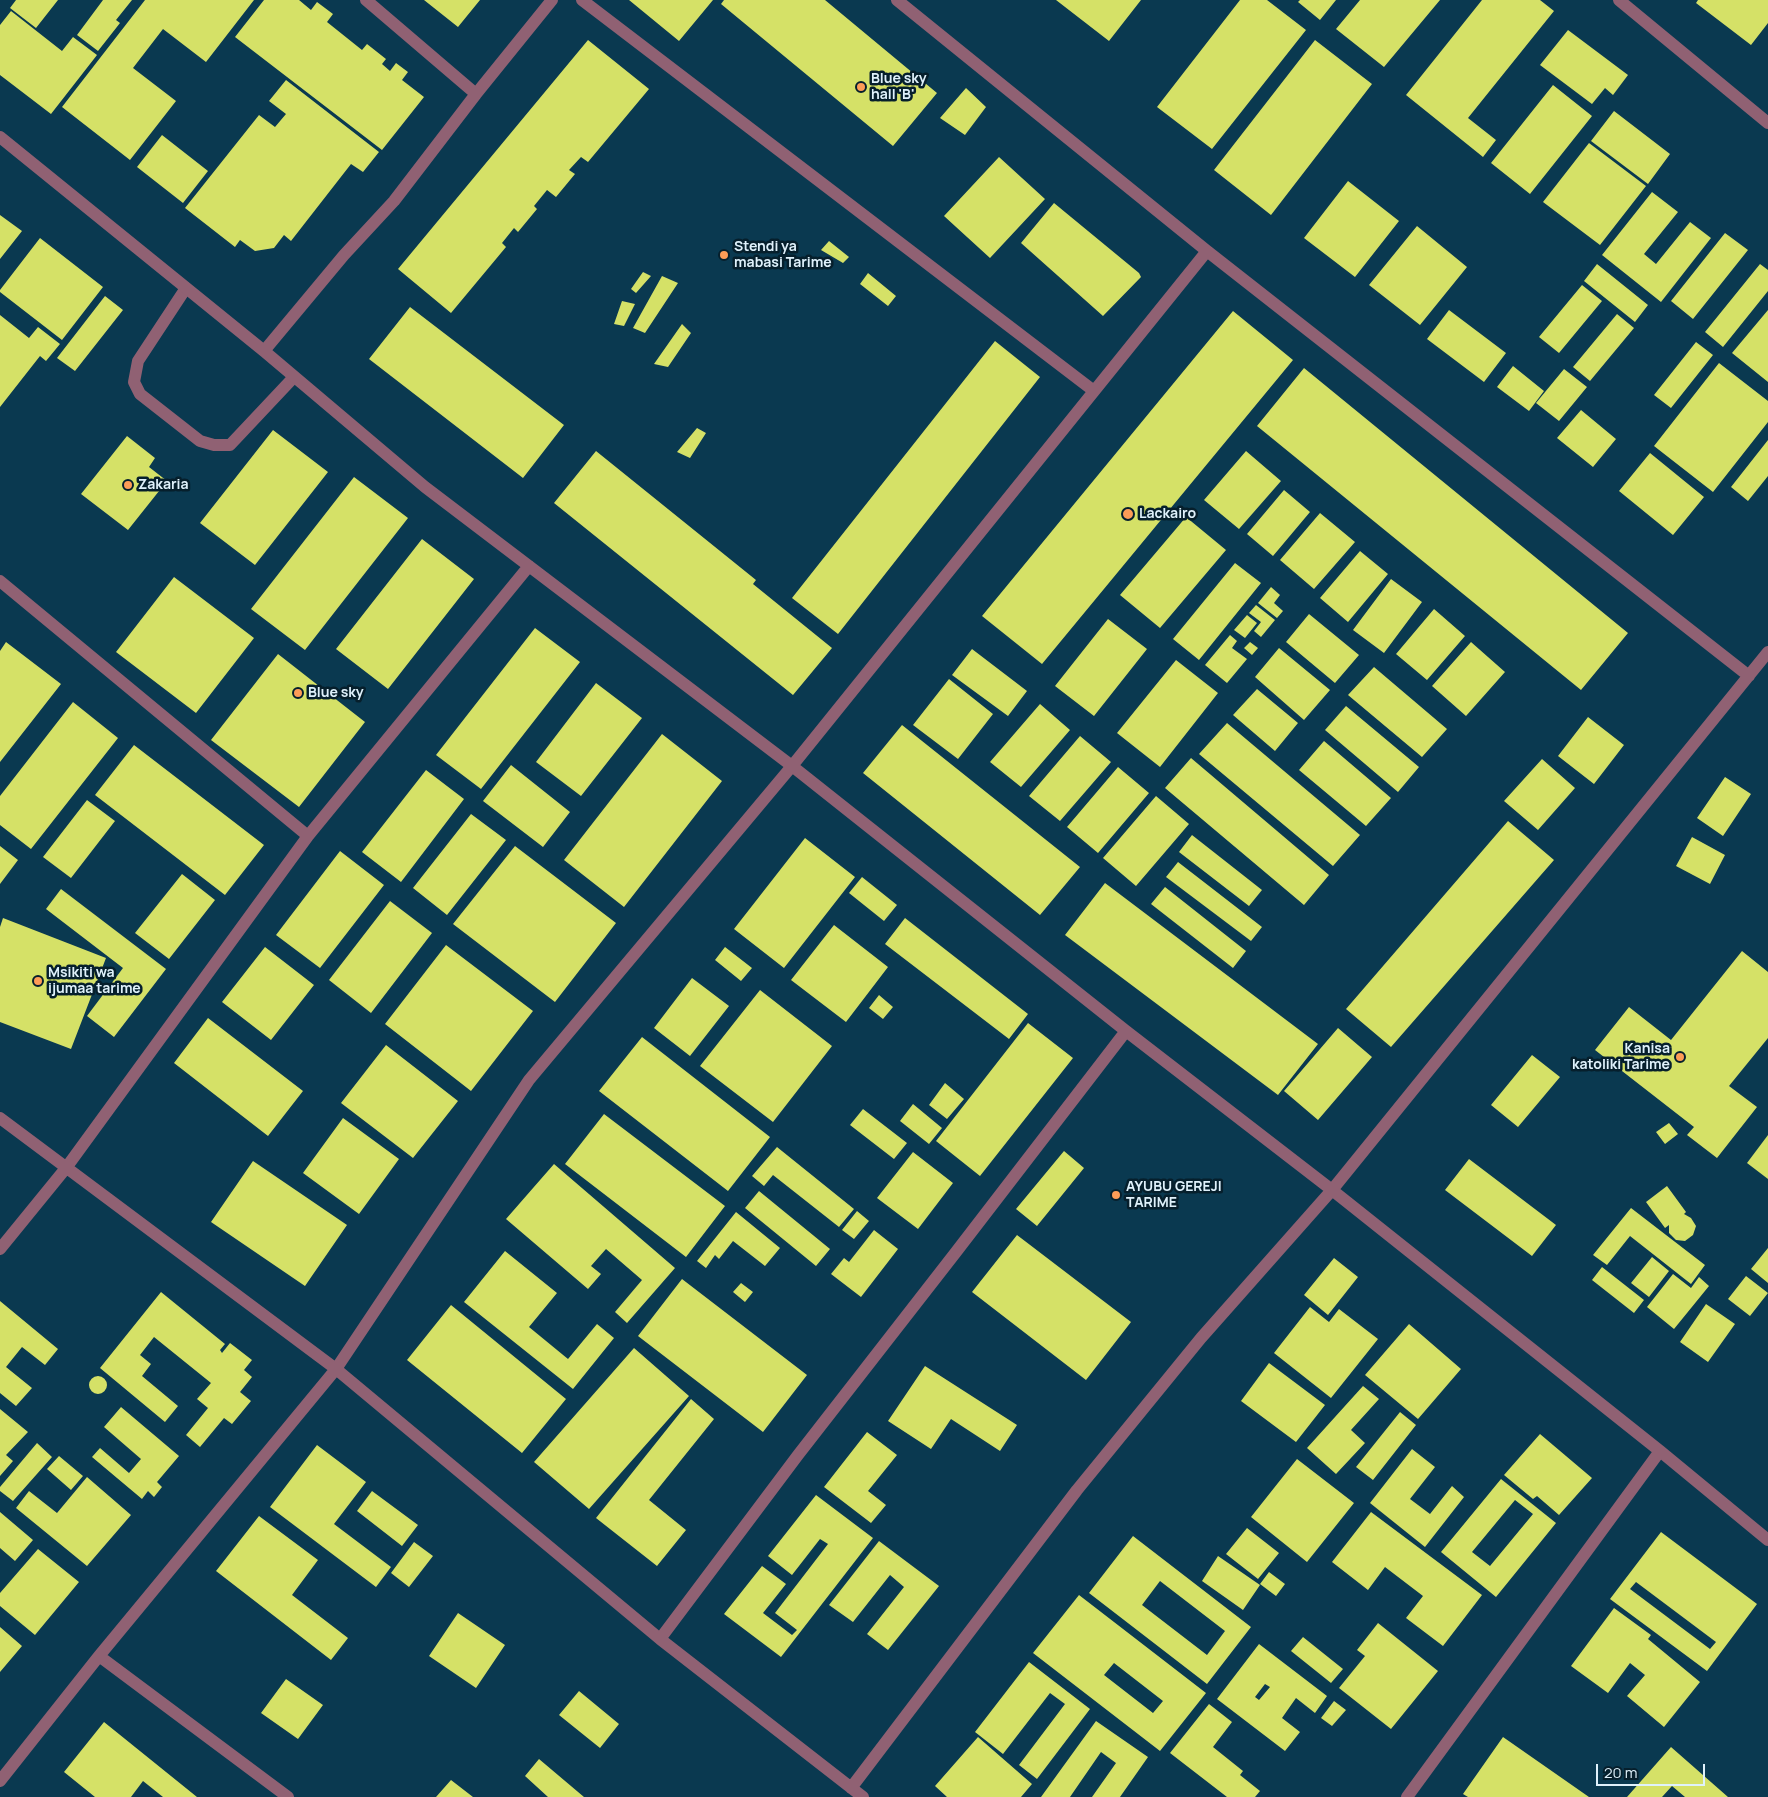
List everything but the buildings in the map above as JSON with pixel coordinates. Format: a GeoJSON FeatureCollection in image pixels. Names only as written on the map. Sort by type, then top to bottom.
{"type":"FeatureCollection","features":[{"type":"Feature","properties":{"kind":"street"},"geometry":{"type":"LineString","coordinates":[[366,0],[476,94]]}},
{"type":"Feature","properties":{"kind":"street"},"geometry":{"type":"LineString","coordinates":[[264,351],[344,255],[394,201],[476,94],[552,0]]}},
{"type":"Feature","properties":{"kind":"street"},"geometry":{"type":"LineString","coordinates":[[582,0],[1094,392]]}},
{"type":"Feature","properties":{"kind":"street"},"geometry":{"type":"LineString","coordinates":[[897,0],[1207,251],[1749,676]]}},
{"type":"Feature","properties":{"kind":"street"},"geometry":{"type":"LineString","coordinates":[[1619,0],[1768,123]]}},
{"type":"Feature","properties":{"kind":"street"},"geometry":{"type":"LineString","coordinates":[[0,137],[264,351],[425,487],[792,766],[1126,1031],[1332,1190],[1660,1451],[1768,1540]]}},
{"type":"Feature","properties":{"kind":"street"},"geometry":{"type":"LineString","coordinates":[[0,1781],[99,1656],[336,1369],[529,1080],[792,766],[1207,251]]}},
{"type":"Feature","properties":{"kind":"street"},"geometry":{"type":"LineString","coordinates":[[186,288],[138,361],[134,382],[140,394],[200,441],[214,445],[230,444],[294,377]]}},
{"type":"Feature","properties":{"kind":"street"},"geometry":{"type":"LineString","coordinates":[[0,1249],[66,1168],[308,836],[530,566]]}},
{"type":"Feature","properties":{"kind":"street"},"geometry":{"type":"LineString","coordinates":[[0,581],[308,836]]}},
{"type":"Feature","properties":{"kind":"street"},"geometry":{"type":"LineString","coordinates":[[851,1788],[1083,1482],[1201,1338],[1332,1190],[1768,652]]}},
{"type":"Feature","properties":{"kind":"street"},"geometry":{"type":"LineString","coordinates":[[660,1639],[798,1455],[1126,1031]]}},
{"type":"Feature","properties":{"kind":"street"},"geometry":{"type":"LineString","coordinates":[[0,1118],[336,1369],[660,1639],[863,1797]]}},
{"type":"Feature","properties":{"kind":"street"},"geometry":{"type":"LineString","coordinates":[[1406,1797],[1660,1451]]}},
{"type":"Feature","properties":{"kind":"street"},"geometry":{"type":"LineString","coordinates":[[99,1656],[288,1797]]}},
{"type":"Feature","properties":{"kind":"place","name":"Blue sky hall 'B'"},"geometry":{"type":"Point","coordinates":[861,87]}},
{"type":"Feature","properties":{"kind":"place","name":"Stendi ya mabasi Tarime"},"geometry":{"type":"Point","coordinates":[724,255]}},
{"type":"Feature","properties":{"kind":"place","name":"Zakaria"},"geometry":{"type":"Point","coordinates":[128,485]}},
{"type":"Feature","properties":{"kind":"place","name":"Lackairo"},"geometry":{"type":"Point","coordinates":[1128,514]}},
{"type":"Feature","properties":{"kind":"place","name":"Blue sky"},"geometry":{"type":"Point","coordinates":[298,693]}},
{"type":"Feature","properties":{"kind":"place","name":"Msikiti wa ijumaa tarime"},"geometry":{"type":"Point","coordinates":[38,981]}},
{"type":"Feature","properties":{"kind":"place","name":"Kanisa katoliki Tarime"},"geometry":{"type":"Point","coordinates":[1680,1057]}},
{"type":"Feature","properties":{"kind":"place","name":"AYUBU GEREJI TARIME"},"geometry":{"type":"Point","coordinates":[1116,1195]}}]}
